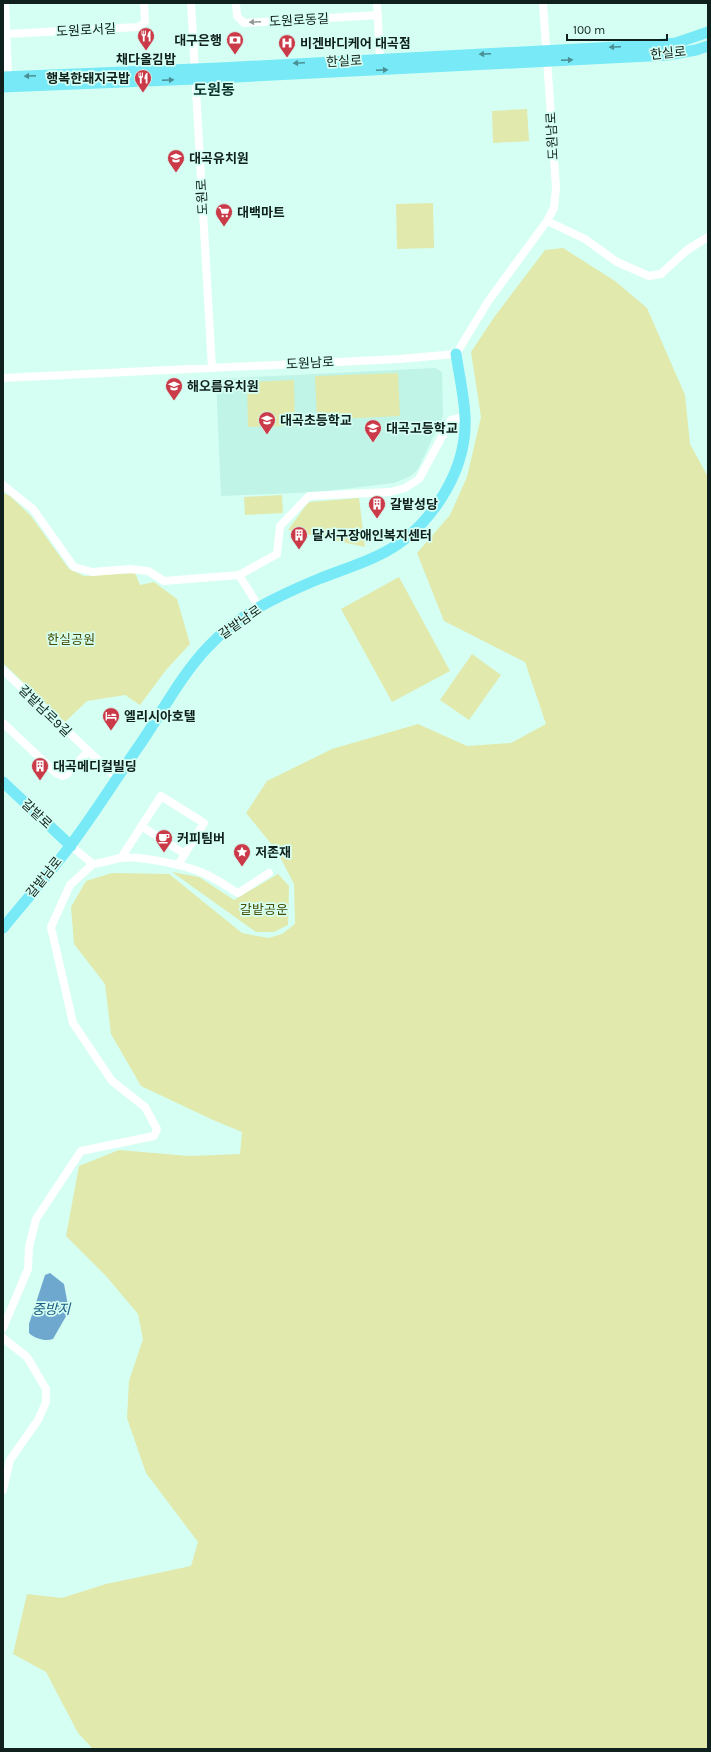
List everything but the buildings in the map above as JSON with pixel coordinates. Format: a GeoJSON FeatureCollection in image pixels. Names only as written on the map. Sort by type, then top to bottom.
{"type":"FeatureCollection","features":[{"type":"Feature","properties":{"kind":"main road","name":"한실로"},"geometry":{"type":"LineString","coordinates":[[5,80],[195,74],[547,56],[676,43],[708,32]]}},
{"type":"Feature","properties":{"kind":"main road","name":"한실로"},"geometry":{"type":"LineString","coordinates":[[195,74],[380,59],[668,55],[696,50],[708,46]]}},
{"type":"Feature","properties":{"kind":"main road","name":"갈밭남로"},"geometry":{"type":"LineString","coordinates":[[3,928],[70,846],[180,683],[207,647],[240,618],[321,578],[377,557],[407,536],[425,520],[443,494],[455,471],[463,442],[465,417],[456,354]]}},
{"type":"Feature","properties":{"kind":"main road","name":"갈밭로"},"geometry":{"type":"LineString","coordinates":[[3,782],[70,846]]}},
{"type":"Feature","properties":{"kind":"street"},"geometry":{"type":"LineString","coordinates":[[5,3],[5,80]]}},
{"type":"Feature","properties":{"kind":"street","name":"도원로서길"},"geometry":{"type":"LineString","coordinates":[[6,34],[139,27],[145,22],[144,3]]}},
{"type":"Feature","properties":{"kind":"street","name":"도원로"},"geometry":{"type":"LineString","coordinates":[[191,3],[212,368]]}},
{"type":"Feature","properties":{"kind":"street","name":"도원로동길"},"geometry":{"type":"LineString","coordinates":[[236,3],[237,16],[244,23],[378,15]]}},
{"type":"Feature","properties":{"kind":"street"},"geometry":{"type":"LineString","coordinates":[[377,3],[380,59]]}},
{"type":"Feature","properties":{"kind":"street","name":"도원남로"},"geometry":{"type":"LineString","coordinates":[[3,378],[399,359],[456,354],[489,300],[547,221],[554,208],[556,187],[544,3]]}},
{"type":"Feature","properties":{"kind":"street"},"geometry":{"type":"LineString","coordinates":[[547,221],[586,239],[617,262],[649,276],[661,274],[687,250],[708,237]]}},
{"type":"Feature","properties":{"kind":"street"},"geometry":{"type":"LineString","coordinates":[[3,485],[33,509],[74,568],[92,572],[130,569],[148,571],[164,581],[239,575],[277,554],[280,526],[309,496],[390,492],[405,488],[419,479],[451,420],[465,417]]}},
{"type":"Feature","properties":{"kind":"street"},"geometry":{"type":"LineString","coordinates":[[239,575],[260,607]]}},
{"type":"Feature","properties":{"kind":"street","name":"갈밭남로9길"},"geometry":{"type":"LineString","coordinates":[[3,670],[117,778]]}},
{"type":"Feature","properties":{"kind":"street"},"geometry":{"type":"LineString","coordinates":[[3,723],[56,773],[63,776],[67,774],[88,751]]}},
{"type":"Feature","properties":{"kind":"street"},"geometry":{"type":"LineString","coordinates":[[121,858],[161,796],[204,823],[178,865]]}},
{"type":"Feature","properties":{"kind":"street"},"geometry":{"type":"LineString","coordinates":[[141,826],[185,854]]}},
{"type":"Feature","properties":{"kind":"street"},"geometry":{"type":"LineString","coordinates":[[70,846],[93,864]]}},
{"type":"Feature","properties":{"kind":"street"},"geometry":{"type":"LineString","coordinates":[[3,1328],[28,1270],[29,1247],[36,1219],[81,1151],[154,1136],[157,1129],[145,1107],[112,1081],[73,1023],[51,927],[70,885],[93,864],[104,863],[121,858],[141,858],[178,865],[203,873],[238,893],[269,873]]}},
{"type":"Feature","properties":{"kind":"street"},"geometry":{"type":"LineString","coordinates":[[3,1338],[27,1357],[46,1389],[46,1402],[38,1420],[10,1460],[3,1490]]}},
{"type":"Feature","properties":{"kind":"shaded area"},"geometry":{"type":"Polygon","coordinates":[[[435,368],[442,372],[443,416],[418,469],[411,476],[394,483],[318,492],[221,496],[216,379],[435,368]]]}},
{"type":"Feature","properties":{"kind":"green space"},"geometry":{"type":"Polygon","coordinates":[[[527,109],[529,141],[493,143],[492,111],[527,109]]]}},
{"type":"Feature","properties":{"kind":"green space"},"geometry":{"type":"Polygon","coordinates":[[[433,203],[434,248],[397,249],[396,204],[433,203]]]}},
{"type":"Feature","properties":{"kind":"green space"},"geometry":{"type":"Polygon","coordinates":[[[563,248],[615,281],[647,308],[685,395],[690,444],[708,477],[708,1749],[93,1749],[78,1733],[46,1672],[13,1654],[27,1594],[62,1598],[106,1584],[191,1566],[198,1542],[146,1473],[127,1418],[129,1381],[143,1339],[138,1314],[106,1276],[66,1236],[79,1166],[119,1150],[189,1156],[240,1154],[242,1132],[141,1086],[111,1034],[105,984],[74,944],[71,907],[86,881],[112,873],[169,874],[242,933],[268,938],[282,934],[295,924],[294,884],[277,851],[246,813],[267,781],[332,749],[418,724],[467,746],[511,743],[546,724],[525,662],[444,621],[417,553],[450,515],[467,477],[481,417],[471,352],[495,316],[545,250],[563,248]]]}},
{"type":"Feature","properties":{"kind":"green space"},"geometry":{"type":"Polygon","coordinates":[[[398,373],[400,416],[317,420],[315,376],[398,373]]]}},
{"type":"Feature","properties":{"kind":"green space"},"geometry":{"type":"Polygon","coordinates":[[[294,380],[295,426],[248,427],[247,382],[294,380]]]}},
{"type":"Feature","properties":{"kind":"green space","name":"한실공원"},"geometry":{"type":"Polygon","coordinates":[[[3,493],[10,496],[31,516],[69,569],[84,576],[135,573],[140,585],[154,582],[177,599],[190,644],[166,670],[140,705],[125,695],[87,701],[65,722],[3,663],[3,493]]]}},
{"type":"Feature","properties":{"kind":"green space"},"geometry":{"type":"Polygon","coordinates":[[[282,495],[283,513],[245,515],[244,497],[282,495]]]}},
{"type":"Feature","properties":{"kind":"green space"},"geometry":{"type":"Polygon","coordinates":[[[359,498],[365,547],[288,530],[310,502],[359,498]]]}},
{"type":"Feature","properties":{"kind":"green space"},"geometry":{"type":"Polygon","coordinates":[[[399,577],[450,671],[392,702],[341,609],[399,577]]]}},
{"type":"Feature","properties":{"kind":"green space"},"geometry":{"type":"Polygon","coordinates":[[[472,654],[501,675],[469,720],[440,700],[472,654]]]}},
{"type":"Feature","properties":{"kind":"green space","name":"갈밭공운"},"geometry":{"type":"Polygon","coordinates":[[[172,872],[199,877],[234,900],[278,874],[289,886],[288,925],[274,932],[256,932],[172,872]]]}},
{"type":"Feature","properties":{"kind":"water","name":"중방지"},"geometry":{"type":"Polygon","coordinates":[[[50,1273],[64,1284],[69,1311],[53,1339],[43,1340],[29,1333],[29,1324],[45,1275],[50,1273]]]}},
{"type":"Feature","properties":{"kind":"place","name":"채다올김밥"},"geometry":{"type":"Point","coordinates":[146,51]}},
{"type":"Feature","properties":{"kind":"place","name":"대구은행"},"geometry":{"type":"Point","coordinates":[235,55]}},
{"type":"Feature","properties":{"kind":"place","name":"비겐바디케어 대곡점"},"geometry":{"type":"Point","coordinates":[287,58]}},
{"type":"Feature","properties":{"kind":"place","name":"행복한돼지국밥"},"geometry":{"type":"Point","coordinates":[143,93]}},
{"type":"Feature","properties":{"kind":"place","name":"대곡유치원"},"geometry":{"type":"Point","coordinates":[176,173]}},
{"type":"Feature","properties":{"kind":"place","name":"대백마트"},"geometry":{"type":"Point","coordinates":[224,227]}},
{"type":"Feature","properties":{"kind":"place","name":"해오름유치원"},"geometry":{"type":"Point","coordinates":[174,401]}},
{"type":"Feature","properties":{"kind":"place","name":"대곡초등학교"},"geometry":{"type":"Point","coordinates":[267,435]}},
{"type":"Feature","properties":{"kind":"place","name":"대곡고등학교"},"geometry":{"type":"Point","coordinates":[373,443]}},
{"type":"Feature","properties":{"kind":"place","name":"갈밭성당"},"geometry":{"type":"Point","coordinates":[377,519]}},
{"type":"Feature","properties":{"kind":"place","name":"달서구장애인복지센터"},"geometry":{"type":"Point","coordinates":[299,550]}},
{"type":"Feature","properties":{"kind":"place","name":"엘리시아호텔"},"geometry":{"type":"Point","coordinates":[111,731]}},
{"type":"Feature","properties":{"kind":"place","name":"대곡메디컬빌딩"},"geometry":{"type":"Point","coordinates":[40,781]}},
{"type":"Feature","properties":{"kind":"place","name":"커피팀버"},"geometry":{"type":"Point","coordinates":[164,853]}},
{"type":"Feature","properties":{"kind":"place","name":"저존재"},"geometry":{"type":"Point","coordinates":[242,867]}},
{"type":"Feature","properties":{"kind":"district","name":"도원동"},"geometry":{"type":"Point","coordinates":[214,90]}}]}
